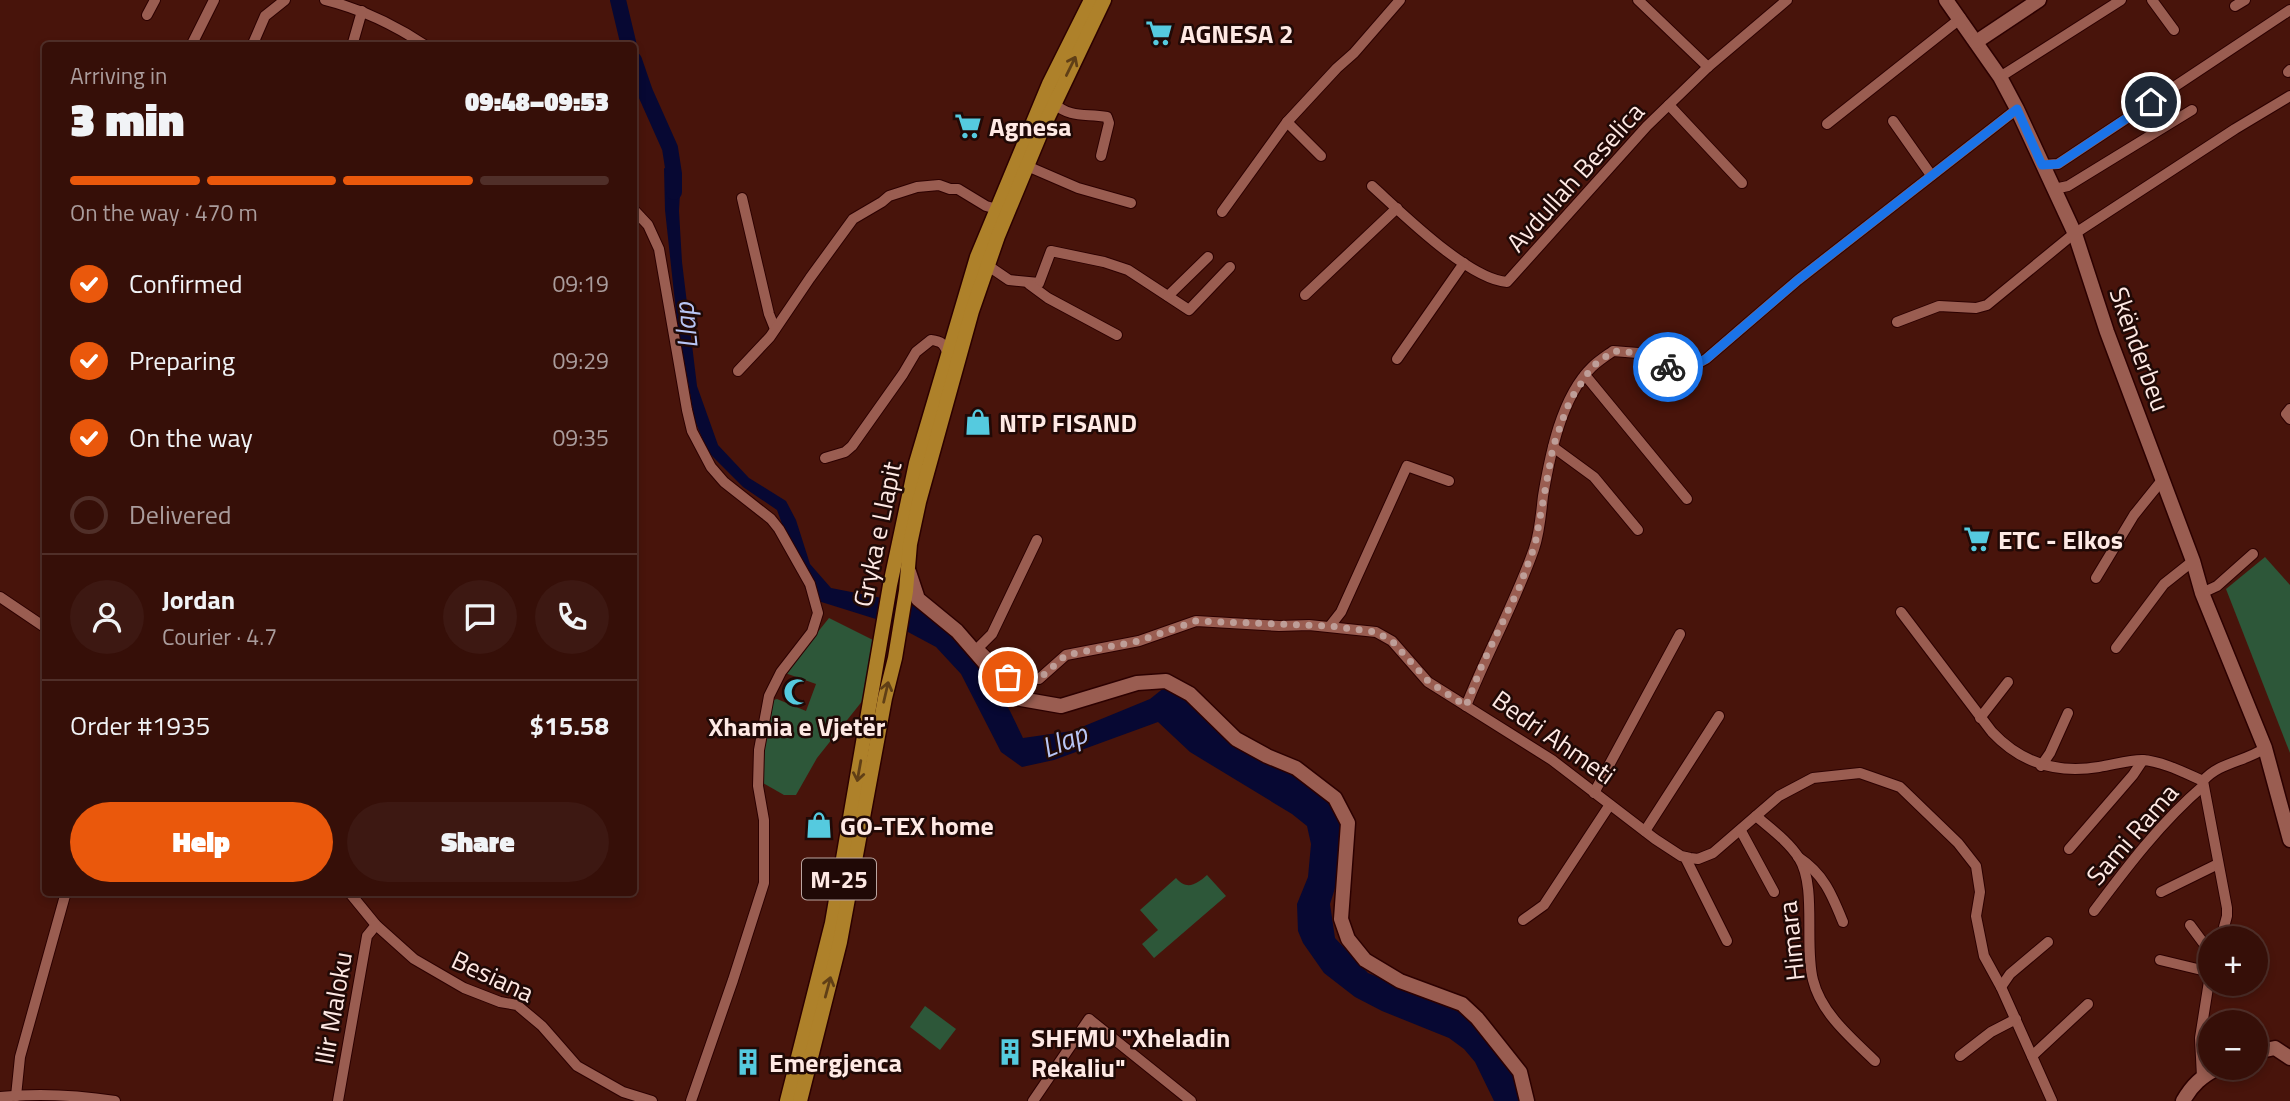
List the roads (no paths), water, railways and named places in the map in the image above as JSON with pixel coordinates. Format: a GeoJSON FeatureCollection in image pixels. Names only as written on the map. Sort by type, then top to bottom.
{"type":"FeatureCollection","features":[{"type":"Feature","properties":{"kind":"main road","name":"Gryka e Llapit"},"geometry":{"type":"LineString","coordinates":[[967,309],[977,257],[1049,84],[1091,0]]}},
{"type":"Feature","properties":{"kind":"main road","name":"Gryka e Llapit"},"geometry":{"type":"LineString","coordinates":[[787,1101],[832,923],[890,585],[916,463],[967,309],[1053,103],[1104,0]]}},
{"type":"Feature","properties":{"kind":"main road","name":"Skënderbeu"},"geometry":{"type":"LineString","coordinates":[[1946,0],[2000,77],[2075,234],[2107,332],[2193,561],[2202,593],[2285,803],[2290,840]]}},
{"type":"Feature","properties":{"kind":"main road"},"geometry":{"type":"LineString","coordinates":[[1976,42],[2039,0]]}},
{"type":"Feature","properties":{"kind":"main road","name":"Gryka e Llapit"},"geometry":{"type":"LineString","coordinates":[[800,1101],[840,942],[885,698],[911,587],[908,567],[919,502],[952,354]]}},
{"type":"Feature","properties":{"kind":"main road"},"geometry":{"type":"LineString","coordinates":[[911,587],[918,599],[957,631],[1003,684],[1021,699],[1061,706],[1137,683],[1166,681],[1190,694],[1236,739],[1266,756],[1296,768],[1335,798],[1348,823],[1341,919],[1348,939],[1365,960],[1401,981],[1462,1004],[1478,1018],[1520,1072],[1527,1101]]}},
{"type":"Feature","properties":{"kind":"main road"},"geometry":{"type":"LineString","coordinates":[[2268,1049],[2275,1048],[2290,1058]]}},
{"type":"Feature","properties":{"kind":"main road"},"geometry":{"type":"LineString","coordinates":[[2183,1101],[2199,1080]]}},
{"type":"Feature","properties":{"kind":"street"},"geometry":{"type":"LineString","coordinates":[[147,15],[155,0]]}},
{"type":"Feature","properties":{"kind":"street"},"geometry":{"type":"LineString","coordinates":[[193,42],[214,0]]}},
{"type":"Feature","properties":{"kind":"street"},"geometry":{"type":"LineString","coordinates":[[254,42],[265,16],[285,0]]}},
{"type":"Feature","properties":{"kind":"street"},"geometry":{"type":"LineString","coordinates":[[330,0],[362,11],[408,33],[420,42]]}},
{"type":"Feature","properties":{"kind":"street"},"geometry":{"type":"LineString","coordinates":[[1222,212],[1287,122],[1336,68],[1354,53],[1400,0]]}},
{"type":"Feature","properties":{"kind":"street"},"geometry":{"type":"LineString","coordinates":[[1638,0],[1708,67]]}},
{"type":"Feature","properties":{"kind":"street","name":"Avdullah Beselica"},"geometry":{"type":"LineString","coordinates":[[1372,186],[1439,245],[1497,281],[1507,282],[1647,126],[1708,67],[1787,0]]}},
{"type":"Feature","properties":{"kind":"street"},"geometry":{"type":"LineString","coordinates":[[2000,77],[2121,0]]}},
{"type":"Feature","properties":{"kind":"street"},"geometry":{"type":"LineString","coordinates":[[2152,0],[2174,30]]}},
{"type":"Feature","properties":{"kind":"street"},"geometry":{"type":"LineString","coordinates":[[2042,165],[2058,164],[2290,10]]}},
{"type":"Feature","properties":{"kind":"street"},"geometry":{"type":"LineString","coordinates":[[353,42],[362,11]]}},
{"type":"Feature","properties":{"kind":"street"},"geometry":{"type":"LineString","coordinates":[[1827,124],[1961,18]]}},
{"type":"Feature","properties":{"kind":"street"},"geometry":{"type":"LineString","coordinates":[[1897,322],[1939,306],[1976,308],[1987,305],[2075,234],[2290,96]]}},
{"type":"Feature","properties":{"kind":"street"},"geometry":{"type":"LineString","coordinates":[[1053,103],[1071,114],[1107,117],[1109,123],[1101,156]]}},
{"type":"Feature","properties":{"kind":"street"},"geometry":{"type":"LineString","coordinates":[[1669,105],[1742,183]]}},
{"type":"Feature","properties":{"kind":"street"},"geometry":{"type":"LineString","coordinates":[[1466,706],[1482,665],[1519,588],[1535,545],[1553,447],[1572,397],[1592,367],[1613,351],[1638,353],[1669,367],[1696,364],[1706,359],[1798,280],[2017,109]]}},
{"type":"Feature","properties":{"kind":"street"},"geometry":{"type":"LineString","coordinates":[[2054,189],[2068,186],[2192,110]]}},
{"type":"Feature","properties":{"kind":"street"},"geometry":{"type":"LineString","coordinates":[[1893,121],[1931,175]]}},
{"type":"Feature","properties":{"kind":"street"},"geometry":{"type":"LineString","coordinates":[[1287,122],[1321,156]]}},
{"type":"Feature","properties":{"kind":"street"},"geometry":{"type":"LineString","coordinates":[[1027,166],[1078,188],[1131,203]]}},
{"type":"Feature","properties":{"kind":"street"},"geometry":{"type":"LineString","coordinates":[[738,371],[775,329],[853,219],[889,195],[917,187],[939,185],[958,188],[986,206],[997,209]]}},
{"type":"Feature","properties":{"kind":"street"},"geometry":{"type":"LineString","coordinates":[[742,198],[769,314],[775,329]]}},
{"type":"Feature","properties":{"kind":"street"},"geometry":{"type":"LineString","coordinates":[[1305,295],[1397,208]]}},
{"type":"Feature","properties":{"kind":"street"},"geometry":{"type":"LineString","coordinates":[[637,215],[648,225],[659,249],[687,410],[704,457],[724,482],[754,504],[779,529],[810,584],[818,613],[812,632],[781,672],[769,696],[759,750],[758,786],[764,820],[764,883],[691,1101]]}},
{"type":"Feature","properties":{"kind":"street"},"geometry":{"type":"LineString","coordinates":[[987,265],[1009,280],[1039,283],[1051,251],[1104,262],[1128,270],[1189,310],[1230,267]]}},
{"type":"Feature","properties":{"kind":"street"},"geometry":{"type":"LineString","coordinates":[[1168,296],[1208,257]]}},
{"type":"Feature","properties":{"kind":"street"},"geometry":{"type":"LineString","coordinates":[[1397,359],[1464,262]]}},
{"type":"Feature","properties":{"kind":"street"},"geometry":{"type":"LineString","coordinates":[[1022,281],[1117,335]]}},
{"type":"Feature","properties":{"kind":"street"},"geometry":{"type":"LineString","coordinates":[[825,458],[845,452],[852,446],[916,352],[931,340],[939,340],[952,354]]}},
{"type":"Feature","properties":{"kind":"street"},"geometry":{"type":"LineString","coordinates":[[1585,375],[1688,499]]}},
{"type":"Feature","properties":{"kind":"street"},"geometry":{"type":"LineString","coordinates":[[2290,409],[2286,414],[2290,419]]}},
{"type":"Feature","properties":{"kind":"street"},"geometry":{"type":"LineString","coordinates":[[1553,447],[1594,477],[1638,530]]}},
{"type":"Feature","properties":{"kind":"street"},"geometry":{"type":"LineString","coordinates":[[1330,626],[1341,612],[1407,466],[1449,481]]}},
{"type":"Feature","properties":{"kind":"street"},"geometry":{"type":"LineString","coordinates":[[2096,578],[2134,515],[2163,479]]}},
{"type":"Feature","properties":{"kind":"street","name":"Bedri Ahmeti"},"geometry":{"type":"LineString","coordinates":[[1037,540],[992,634],[978,648],[1008,677],[1039,679],[1066,655],[1139,641],[1196,621],[1330,626],[1376,632],[1392,641],[1429,682],[1552,760],[1609,806],[1685,857]]}},
{"type":"Feature","properties":{"kind":"street"},"geometry":{"type":"LineString","coordinates":[[2202,593],[2217,586],[2253,554]]}},
{"type":"Feature","properties":{"kind":"street"},"geometry":{"type":"LineString","coordinates":[[2116,648],[2164,584],[2193,561]]}},
{"type":"Feature","properties":{"kind":"street"},"geometry":{"type":"LineString","coordinates":[[0,597],[42,625]]}},
{"type":"Feature","properties":{"kind":"street"},"geometry":{"type":"LineString","coordinates":[[1900,612],[1980,718],[2006,747],[2042,766],[2077,769],[2143,760],[2176,769],[2203,784],[2227,916],[2224,926]]}},
{"type":"Feature","properties":{"kind":"street"},"geometry":{"type":"LineString","coordinates":[[1594,793],[1680,634]]}},
{"type":"Feature","properties":{"kind":"street"},"geometry":{"type":"LineString","coordinates":[[1980,718],[2008,682]]}},
{"type":"Feature","properties":{"kind":"street"},"geometry":{"type":"LineString","coordinates":[[2042,766],[2068,713]]}},
{"type":"Feature","properties":{"kind":"street"},"geometry":{"type":"LineString","coordinates":[[1645,831],[1719,716]]}},
{"type":"Feature","properties":{"kind":"street","name":"Sami Rama"},"geometry":{"type":"LineString","coordinates":[[2094,911],[2211,772],[2264,748]]}},
{"type":"Feature","properties":{"kind":"street"},"geometry":{"type":"LineString","coordinates":[[2069,849],[2143,760]]}},
{"type":"Feature","properties":{"kind":"street"},"geometry":{"type":"LineString","coordinates":[[1685,857],[1698,859],[1713,853],[1779,796],[1813,778],[1860,773],[1900,788],[1958,843],[1976,866],[1980,892],[1976,916],[1984,956],[2001,987],[2052,1101]]}},
{"type":"Feature","properties":{"kind":"street"},"geometry":{"type":"LineString","coordinates":[[1523,920],[1544,905],[1609,806]]}},
{"type":"Feature","properties":{"kind":"street","name":"Himara"},"geometry":{"type":"LineString","coordinates":[[1756,817],[1780,836],[1798,856],[1806,872],[1813,981],[1828,1012],[1875,1060]]}},
{"type":"Feature","properties":{"kind":"street"},"geometry":{"type":"LineString","coordinates":[[1741,831],[1774,892]]}},
{"type":"Feature","properties":{"kind":"street"},"geometry":{"type":"LineString","coordinates":[[1798,856],[1814,867],[1830,892],[1843,922]]}},
{"type":"Feature","properties":{"kind":"street"},"geometry":{"type":"LineString","coordinates":[[1685,857],[1727,941]]}},
{"type":"Feature","properties":{"kind":"street"},"geometry":{"type":"LineString","coordinates":[[2161,892],[2218,864]]}},
{"type":"Feature","properties":{"kind":"street"},"geometry":{"type":"LineString","coordinates":[[16,1096],[20,1057],[65,896]]}},
{"type":"Feature","properties":{"kind":"street","name":"Besiana"},"geometry":{"type":"LineString","coordinates":[[352,896],[376,925],[414,959],[446,979],[500,1002],[517,1005],[542,1026],[577,1066],[621,1097],[652,1101]]}},
{"type":"Feature","properties":{"kind":"street","name":"Ilir Maloku"},"geometry":{"type":"LineString","coordinates":[[338,1101],[367,936],[376,925]]}},
{"type":"Feature","properties":{"kind":"street"},"geometry":{"type":"LineString","coordinates":[[2190,925],[2198,936]]}},
{"type":"Feature","properties":{"kind":"street"},"geometry":{"type":"LineString","coordinates":[[2001,987],[2010,974],[2048,942]]}},
{"type":"Feature","properties":{"kind":"street"},"geometry":{"type":"LineString","coordinates":[[2160,960],[2198,970]]}},
{"type":"Feature","properties":{"kind":"street"},"geometry":{"type":"LineString","coordinates":[[2032,1056],[2088,1004]]}},
{"type":"Feature","properties":{"kind":"street"},"geometry":{"type":"LineString","coordinates":[[1033,1101],[1089,1018],[1191,1101]]}},
{"type":"Feature","properties":{"kind":"street"},"geometry":{"type":"LineString","coordinates":[[1960,1056],[1991,1032],[2016,1019]]}},
{"type":"Feature","properties":{"kind":"street"},"geometry":{"type":"LineString","coordinates":[[0,1097],[71,1095],[115,1101]]}},
{"type":"Feature","properties":{"kind":"water"},"geometry":{"type":"Polygon","coordinates":[[[664,168],[681,175],[679,211],[682,262],[697,386],[718,445],[749,478],[786,501],[796,520],[810,564],[831,588],[882,598],[910,599],[975,653],[1023,738],[1072,731],[1150,699],[1165,687],[1191,702],[1250,754],[1314,786],[1336,807],[1342,824],[1342,866],[1330,904],[1335,938],[1368,973],[1471,1014],[1521,1078],[1525,1101],[1494,1101],[1475,1062],[1464,1049],[1449,1038],[1355,997],[1324,973],[1298,931],[1297,904],[1308,877],[1311,844],[1307,826],[1292,814],[1190,752],[1158,722],[1054,760],[1022,767],[1001,752],[961,674],[936,647],[895,625],[815,600],[806,590],[777,510],[743,487],[708,452],[695,421],[677,321],[665,210],[664,168]]]}},
{"type":"Feature","properties":{"kind":"waterway","name":"Llap"},"geometry":{"type":"LineString","coordinates":[[618,0],[628,42]]}},
{"type":"Feature","properties":{"kind":"waterway","name":"Llap"},"geometry":{"type":"LineString","coordinates":[[637,69],[670,148],[674,192]]}},
{"type":"Feature","properties":{"kind":"place","name":"AGNESA 2"},"geometry":{"type":"Point","coordinates":[1159,33]}},
{"type":"Feature","properties":{"kind":"place","name":"Agnesa"},"geometry":{"type":"Point","coordinates":[968,126]}},
{"type":"Feature","properties":{"kind":"place","name":"NTP FISAND"},"geometry":{"type":"Point","coordinates":[978,422]}},
{"type":"Feature","properties":{"kind":"place","name":"ETC - Elkos"},"geometry":{"type":"Point","coordinates":[1977,539]}},
{"type":"Feature","properties":{"kind":"place","name":"Xhamia e Vjetër"},"geometry":{"type":"Point","coordinates":[797,692]}},
{"type":"Feature","properties":{"kind":"place","name":"GO-TEX home"},"geometry":{"type":"Point","coordinates":[819,825]}},
{"type":"Feature","properties":{"kind":"place","name":"SHFMU \"Xheladin Rekaliu\""},"geometry":{"type":"Point","coordinates":[1010,1052]}},
{"type":"Feature","properties":{"kind":"place","name":"Emergjenca"},"geometry":{"type":"Point","coordinates":[748,1062]}}]}
